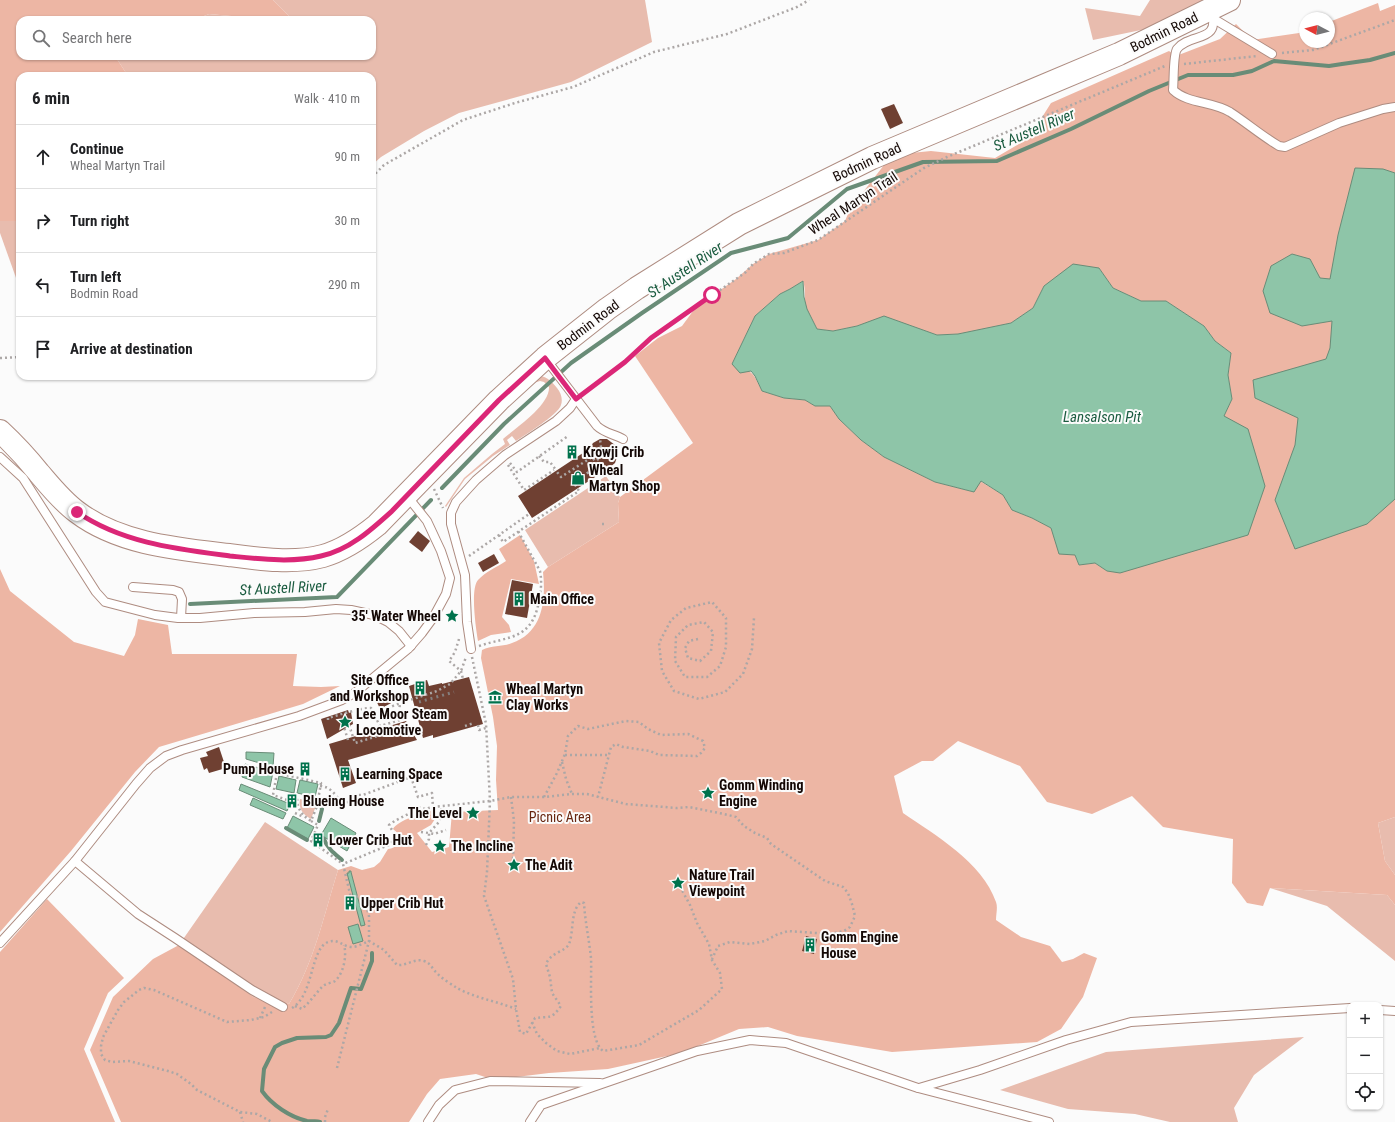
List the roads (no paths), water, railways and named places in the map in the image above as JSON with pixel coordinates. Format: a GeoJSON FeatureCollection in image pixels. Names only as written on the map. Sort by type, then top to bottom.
{"type":"FeatureCollection","features":[{"type":"Feature","properties":{"kind":"main road","name":"Bodmin Road"},"geometry":{"type":"LineString","coordinates":[[0,431],[19,449],[65,502],[89,521],[103,528],[138,540],[197,552],[290,560],[322,556],[337,551],[363,536],[382,520],[410,501],[427,474],[499,400],[548,362],[579,330],[619,301],[739,224],[872,158],[1119,54],[1218,9]]}},
{"type":"Feature","properties":{"kind":"lane"},"geometry":{"type":"LineString","coordinates":[[1272,54],[1218,9],[1214,26],[1211,30],[1202,37],[1182,44],[1177,49],[1175,55],[1173,90],[1179,96],[1216,105],[1279,146],[1285,147],[1339,123],[1383,109],[1395,107]]}},
{"type":"Feature","properties":{"kind":"lane"},"geometry":{"type":"LineString","coordinates":[[548,362],[597,426],[603,432],[613,433],[623,438]]}},
{"type":"Feature","properties":{"kind":"lane"},"geometry":{"type":"LineString","coordinates":[[471,649],[467,616],[465,575],[451,524],[451,513],[456,502],[476,480],[504,456],[556,421],[570,408],[576,399]]}},
{"type":"Feature","properties":{"kind":"lane"},"geometry":{"type":"LineString","coordinates":[[0,457],[23,478],[88,581],[105,602],[155,615],[181,618],[336,609],[351,610],[374,615],[388,622],[399,631],[411,646]]}},
{"type":"Feature","properties":{"kind":"lane"},"geometry":{"type":"LineString","coordinates":[[0,943],[75,862],[150,768],[166,756],[299,716],[342,700],[356,692],[411,646],[433,618],[446,594],[450,578],[441,551],[426,521],[410,501]]}},
{"type":"Feature","properties":{"kind":"lane"},"geometry":{"type":"LineString","coordinates":[[134,587],[172,590],[179,592],[182,599],[181,618]]}},
{"type":"Feature","properties":{"kind":"lane"},"geometry":{"type":"LineString","coordinates":[[75,862],[138,914],[252,990],[283,1006]]}},
{"type":"Feature","properties":{"kind":"lane"},"geometry":{"type":"LineString","coordinates":[[918,1088],[980,1070],[1066,1040],[1131,1022],[1347,1008]]}},
{"type":"Feature","properties":{"kind":"lane"},"geometry":{"type":"LineString","coordinates":[[1383,1010],[1395,1011]]}},
{"type":"Feature","properties":{"kind":"lane"},"geometry":{"type":"LineString","coordinates":[[530,1122],[541,1106],[697,1051],[750,1040],[786,1043],[918,1088],[1049,1122]]}},
{"type":"Feature","properties":{"kind":"lane"},"geometry":{"type":"LineString","coordinates":[[428,1122],[439,1105],[455,1090],[490,1081],[607,1083]]}},
{"type":"Feature","properties":{"kind":"water"},"geometry":{"type":"Polygon","coordinates":[[[1355,168],[1383,169],[1395,173],[1395,499],[1367,524],[1295,549],[1275,500],[1295,445],[1298,418],[1255,398],[1253,380],[1326,359],[1330,348],[1332,321],[1302,326],[1270,313],[1263,291],[1271,266],[1292,254],[1310,259],[1320,278],[1330,279],[1338,235],[1355,168]]]}},
{"type":"Feature","properties":{"kind":"water","name":"Lansalson Pit"},"geometry":{"type":"Polygon","coordinates":[[[1073,264],[1099,268],[1113,288],[1141,301],[1166,301],[1204,326],[1215,341],[1231,353],[1228,375],[1232,399],[1224,416],[1248,429],[1265,486],[1248,535],[1120,573],[1107,571],[1095,563],[1079,565],[1075,555],[1059,554],[1051,528],[1012,510],[1003,495],[981,481],[974,492],[935,482],[884,457],[861,440],[839,419],[830,406],[815,406],[805,400],[784,398],[762,391],[751,371],[740,373],[732,364],[755,316],[780,294],[803,281],[804,297],[807,309],[817,329],[833,331],[857,326],[884,316],[937,335],[958,334],[1011,323],[1033,308],[1044,286],[1073,264]]]}},
{"type":"Feature","properties":{"kind":"water"},"geometry":{"type":"Polygon","coordinates":[[[246,752],[274,753],[273,767],[246,759],[246,752]]]}},
{"type":"Feature","properties":{"kind":"water"},"geometry":{"type":"Polygon","coordinates":[[[245,764],[273,772],[270,787],[242,777],[245,764]]]}},
{"type":"Feature","properties":{"kind":"water"},"geometry":{"type":"Polygon","coordinates":[[[279,776],[296,780],[294,793],[276,789],[279,776]]]}},
{"type":"Feature","properties":{"kind":"water"},"geometry":{"type":"Polygon","coordinates":[[[300,780],[318,784],[315,797],[297,793],[300,780]]]}},
{"type":"Feature","properties":{"kind":"water"},"geometry":{"type":"Polygon","coordinates":[[[241,784],[290,804],[287,811],[239,790],[241,784]]]}},
{"type":"Feature","properties":{"kind":"water"},"geometry":{"type":"Polygon","coordinates":[[[253,798],[286,813],[283,819],[250,805],[253,798]]]}},
{"type":"Feature","properties":{"kind":"water"},"geometry":{"type":"Polygon","coordinates":[[[293,816],[314,827],[308,839],[287,828],[293,816]]]}},
{"type":"Feature","properties":{"kind":"water"},"geometry":{"type":"Polygon","coordinates":[[[331,818],[356,833],[347,851],[321,835],[331,818]]]}},
{"type":"Feature","properties":{"kind":"water"},"geometry":{"type":"Polygon","coordinates":[[[349,871],[351,871],[365,925],[361,926],[347,873],[349,873],[349,871]]]}},
{"type":"Feature","properties":{"kind":"water"},"geometry":{"type":"Polygon","coordinates":[[[358,924],[363,941],[353,944],[348,927],[358,924]]]}},
{"type":"Feature","properties":{"kind":"waterway","name":"St Austell River"},"geometry":{"type":"LineString","coordinates":[[442,488],[504,424],[571,363],[731,253],[788,238],[847,189],[923,162],[997,161],[1071,129],[1149,91],[1188,75],[1233,75],[1252,71],[1274,61],[1329,66],[1370,60],[1395,53]]}},
{"type":"Feature","properties":{"kind":"waterway","name":"St Austell River"},"geometry":{"type":"LineString","coordinates":[[190,604],[337,597],[431,500]]}},
{"type":"Feature","properties":{"kind":"waterway"},"geometry":{"type":"LineString","coordinates":[[319,821],[322,809],[320,801]]}},
{"type":"Feature","properties":{"kind":"waterway"},"geometry":{"type":"LineString","coordinates":[[286,828],[307,840]]}},
{"type":"Feature","properties":{"kind":"waterway"},"geometry":{"type":"LineString","coordinates":[[314,840],[317,835],[324,839],[329,848],[342,860]]}},
{"type":"Feature","properties":{"kind":"waterway"},"geometry":{"type":"LineString","coordinates":[[320,1122],[307,1121],[294,1117],[271,1101],[262,1091],[264,1069],[275,1047],[282,1043],[297,1038],[326,1037],[331,1035],[339,1023],[351,988],[361,989],[372,961],[372,953]]}},
{"type":"Feature","properties":{"kind":"railway"},"geometry":{"type":"LineString","coordinates":[[419,702],[454,692]]}},
{"type":"Feature","properties":{"kind":"place","name":"Krowji Crib"},"geometry":{"type":"Point","coordinates":[572,452]}},
{"type":"Feature","properties":{"kind":"place","name":"Wheal Martyn Shop"},"geometry":{"type":"Point","coordinates":[578,478]}},
{"type":"Feature","properties":{"kind":"place","name":"Main Office"},"geometry":{"type":"Point","coordinates":[519,599]}},
{"type":"Feature","properties":{"kind":"place","name":"35' Water Wheel"},"geometry":{"type":"Point","coordinates":[452,616]}},
{"type":"Feature","properties":{"kind":"place","name":"Site Office and Workshop"},"geometry":{"type":"Point","coordinates":[420,688]}},
{"type":"Feature","properties":{"kind":"place","name":"Wheal Martyn Clay Works"},"geometry":{"type":"Point","coordinates":[495,697]}},
{"type":"Feature","properties":{"kind":"place","name":"Lee Moor Steam Locomotive"},"geometry":{"type":"Point","coordinates":[345,722]}},
{"type":"Feature","properties":{"kind":"place","name":"Pump House"},"geometry":{"type":"Point","coordinates":[305,769]}},
{"type":"Feature","properties":{"kind":"place","name":"Learning Space"},"geometry":{"type":"Point","coordinates":[345,774]}},
{"type":"Feature","properties":{"kind":"place","name":"Gomm Winding Engine"},"geometry":{"type":"Point","coordinates":[708,793]}},
{"type":"Feature","properties":{"kind":"place","name":"Blueing House"},"geometry":{"type":"Point","coordinates":[292,801]}},
{"type":"Feature","properties":{"kind":"place","name":"The Level"},"geometry":{"type":"Point","coordinates":[473,813]}},
{"type":"Feature","properties":{"kind":"place","name":"Lower Crib Hut"},"geometry":{"type":"Point","coordinates":[318,840]}},
{"type":"Feature","properties":{"kind":"place","name":"The Incline"},"geometry":{"type":"Point","coordinates":[440,846]}},
{"type":"Feature","properties":{"kind":"place","name":"The Adit"},"geometry":{"type":"Point","coordinates":[514,865]}},
{"type":"Feature","properties":{"kind":"place","name":"Nature Trail Viewpoint"},"geometry":{"type":"Point","coordinates":[678,883]}},
{"type":"Feature","properties":{"kind":"place","name":"Upper Crib Hut"},"geometry":{"type":"Point","coordinates":[350,903]}},
{"type":"Feature","properties":{"kind":"place","name":"Gomm Engine House"},"geometry":{"type":"Point","coordinates":[810,945]}},
{"type":"Feature","properties":{"kind":"park label","name":"Picnic Area"},"geometry":{"type":"Point","coordinates":[560,817]}}]}
